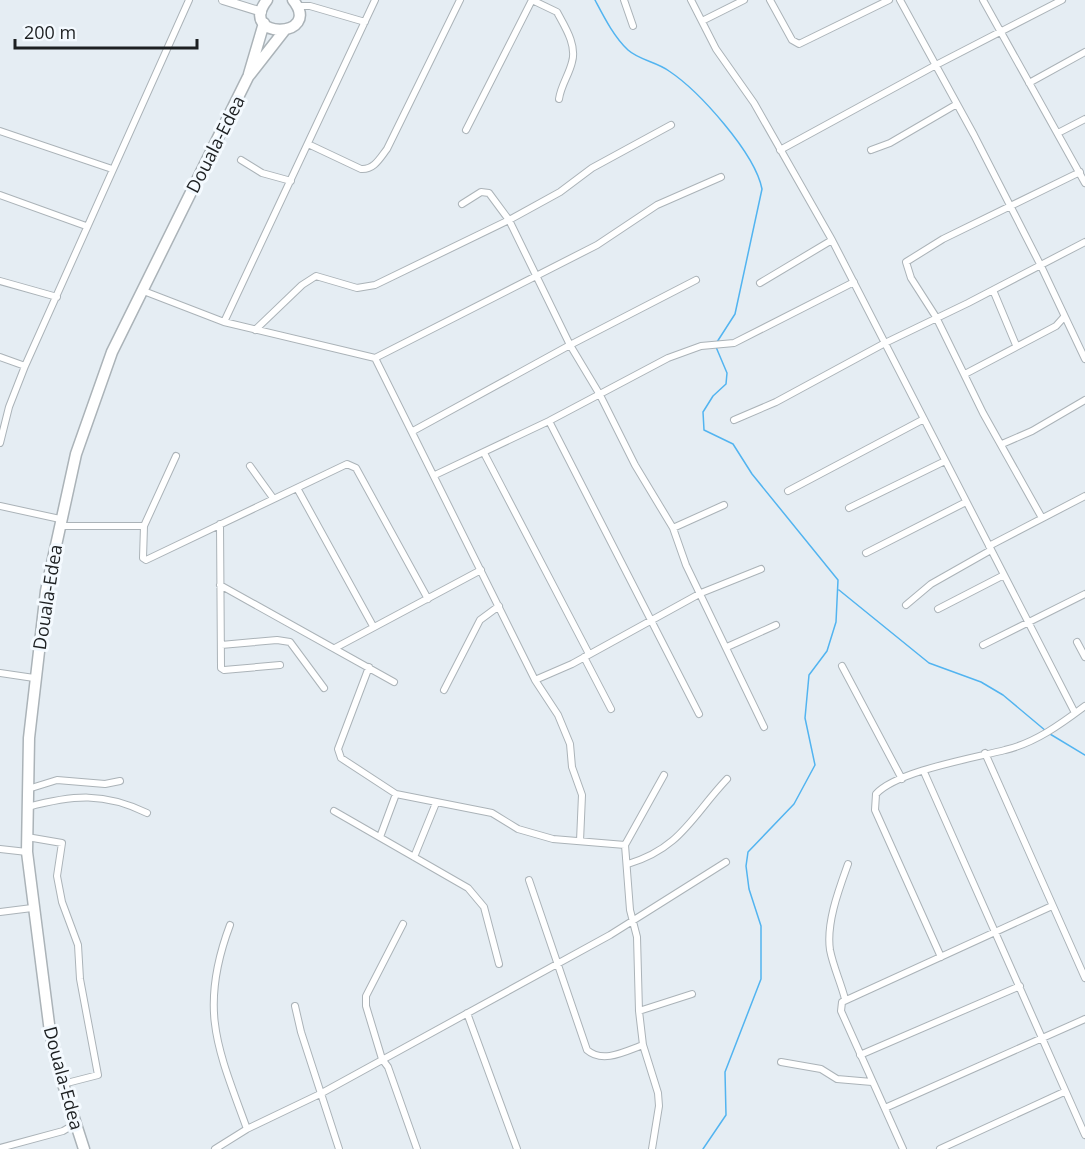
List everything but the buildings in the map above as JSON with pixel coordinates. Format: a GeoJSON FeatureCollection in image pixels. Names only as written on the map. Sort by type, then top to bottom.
{"type":"FeatureCollection","features":[{"type":"Feature","properties":{"kind":"highway","name":"Douala-Edea"},"geometry":{"type":"LineString","coordinates":[[248,77],[267,0]]}},
{"type":"Feature","properties":{"kind":"highway","name":"Douala-Edea"},"geometry":{"type":"LineString","coordinates":[[84,1149],[63,1084],[50,1032],[32,908],[27,852],[27,807],[34,678],[46,591],[59,522],[76,454],[94,396],[141,290],[248,77],[284,31],[296,21],[295,2]]}},
{"type":"Feature","properties":{"kind":"highway"},"geometry":{"type":"LineString","coordinates":[[263,18],[277,31],[284,31]]}},
{"type":"Feature","properties":{"kind":"main road"},"geometry":{"type":"LineString","coordinates":[[223,0],[250,4],[263,18]]}},
{"type":"Feature","properties":{"kind":"street"},"geometry":{"type":"LineString","coordinates":[[0,443],[9,407],[25,366],[189,0]]}},
{"type":"Feature","properties":{"kind":"street"},"geometry":{"type":"LineString","coordinates":[[224,322],[375,0]]}},
{"type":"Feature","properties":{"kind":"street"},"geometry":{"type":"LineString","coordinates":[[308,144],[362,169],[376,164],[387,149],[460,0]]}},
{"type":"Feature","properties":{"kind":"street"},"geometry":{"type":"LineString","coordinates":[[466,130],[532,0],[557,12],[572,43],[572,63],[563,80],[559,99]]}},
{"type":"Feature","properties":{"kind":"street"},"geometry":{"type":"LineString","coordinates":[[624,0],[633,27]]}},
{"type":"Feature","properties":{"kind":"street"},"geometry":{"type":"LineString","coordinates":[[691,0],[716,49],[754,103],[832,240],[1075,713]]}},
{"type":"Feature","properties":{"kind":"street"},"geometry":{"type":"LineString","coordinates":[[702,21],[744,0]]}},
{"type":"Feature","properties":{"kind":"street"},"geometry":{"type":"LineString","coordinates":[[770,0],[792,40],[799,44],[889,0]]}},
{"type":"Feature","properties":{"kind":"street"},"geometry":{"type":"LineString","coordinates":[[900,0],[1041,266],[1085,359]]}},
{"type":"Feature","properties":{"kind":"street"},"geometry":{"type":"LineString","coordinates":[[982,0],[1085,183]]}},
{"type":"Feature","properties":{"kind":"street"},"geometry":{"type":"LineString","coordinates":[[780,150],[1062,0]]}},
{"type":"Feature","properties":{"kind":"street"},"geometry":{"type":"LineString","coordinates":[[295,2],[365,22]]}},
{"type":"Feature","properties":{"kind":"street"},"geometry":{"type":"LineString","coordinates":[[1029,83],[1085,52]]}},
{"type":"Feature","properties":{"kind":"street"},"geometry":{"type":"LineString","coordinates":[[871,150],[890,143],[957,105]]}},
{"type":"Feature","properties":{"kind":"street"},"geometry":{"type":"LineString","coordinates":[[1058,133],[1085,119]]}},
{"type":"Feature","properties":{"kind":"street"},"geometry":{"type":"LineString","coordinates":[[255,330],[302,285],[316,276],[357,288],[375,285],[509,220],[560,192],[592,168],[672,125]]}},
{"type":"Feature","properties":{"kind":"street"},"geometry":{"type":"LineString","coordinates":[[1,133],[112,169]]}},
{"type":"Feature","properties":{"kind":"street"},"geometry":{"type":"LineString","coordinates":[[241,160],[262,173],[291,181]]}},
{"type":"Feature","properties":{"kind":"street"},"geometry":{"type":"LineString","coordinates":[[1042,518],[983,414],[936,317],[911,278],[906,262],[943,239],[1080,172]]}},
{"type":"Feature","properties":{"kind":"street"},"geometry":{"type":"LineString","coordinates":[[141,290],[224,322],[375,358],[534,275],[597,245],[657,205],[721,177]]}},
{"type":"Feature","properties":{"kind":"street"},"geometry":{"type":"LineString","coordinates":[[462,204],[481,192],[489,193],[509,220],[570,345],[600,394],[635,465],[673,528],[686,565],[764,727]]}},
{"type":"Feature","properties":{"kind":"street"},"geometry":{"type":"LineString","coordinates":[[0,195],[86,226]]}},
{"type":"Feature","properties":{"kind":"street"},"geometry":{"type":"LineString","coordinates":[[760,283],[832,240]]}},
{"type":"Feature","properties":{"kind":"street"},"geometry":{"type":"LineString","coordinates":[[734,420],[777,402],[885,343],[1085,242]]}},
{"type":"Feature","properties":{"kind":"street"},"geometry":{"type":"LineString","coordinates":[[413,431],[570,345],[696,280]]}},
{"type":"Feature","properties":{"kind":"street"},"geometry":{"type":"LineString","coordinates":[[0,281],[57,297]]}},
{"type":"Feature","properties":{"kind":"street"},"geometry":{"type":"LineString","coordinates":[[435,475],[549,422],[679,354],[700,346],[734,343],[854,282]]}},
{"type":"Feature","properties":{"kind":"street"},"geometry":{"type":"LineString","coordinates":[[993,290],[1016,345]]}},
{"type":"Feature","properties":{"kind":"street"},"geometry":{"type":"LineString","coordinates":[[965,374],[1016,345],[1056,326],[1064,317]]}},
{"type":"Feature","properties":{"kind":"street"},"geometry":{"type":"LineString","coordinates":[[0,357],[25,366]]}},
{"type":"Feature","properties":{"kind":"street"},"geometry":{"type":"LineString","coordinates":[[375,358],[435,475],[534,680],[558,715],[570,744],[572,767],[582,795],[580,841]]}},
{"type":"Feature","properties":{"kind":"street"},"geometry":{"type":"LineString","coordinates":[[1002,444],[1032,431],[1085,400]]}},
{"type":"Feature","properties":{"kind":"street"},"geometry":{"type":"LineString","coordinates":[[788,491],[924,419]]}},
{"type":"Feature","properties":{"kind":"street"},"geometry":{"type":"LineString","coordinates":[[549,422],[653,620],[699,714]]}},
{"type":"Feature","properties":{"kind":"street"},"geometry":{"type":"LineString","coordinates":[[484,453],[586,656],[610,709]]}},
{"type":"Feature","properties":{"kind":"street"},"geometry":{"type":"LineString","coordinates":[[176,456],[144,526],[143,558],[148,561],[273,498],[297,489],[347,464],[356,468],[429,599]]}},
{"type":"Feature","properties":{"kind":"street"},"geometry":{"type":"LineString","coordinates":[[849,508],[945,461]]}},
{"type":"Feature","properties":{"kind":"street"},"geometry":{"type":"LineString","coordinates":[[250,466],[273,498]]}},
{"type":"Feature","properties":{"kind":"street"},"geometry":{"type":"LineString","coordinates":[[297,489],[373,626]]}},
{"type":"Feature","properties":{"kind":"street"},"geometry":{"type":"LineString","coordinates":[[906,605],[931,584],[990,548],[1085,496]]}},
{"type":"Feature","properties":{"kind":"street"},"geometry":{"type":"LineString","coordinates":[[866,553],[966,502]]}},
{"type":"Feature","properties":{"kind":"street"},"geometry":{"type":"LineString","coordinates":[[673,528],[724,505]]}},
{"type":"Feature","properties":{"kind":"street"},"geometry":{"type":"LineString","coordinates":[[0,506],[59,522],[144,526]]}},
{"type":"Feature","properties":{"kind":"street"},"geometry":{"type":"LineString","coordinates":[[220,524],[222,670],[280,665]]}},
{"type":"Feature","properties":{"kind":"street"},"geometry":{"type":"LineString","coordinates":[[534,680],[586,656],[701,593],[761,569]]}},
{"type":"Feature","properties":{"kind":"street"},"geometry":{"type":"LineString","coordinates":[[335,648],[481,570]]}},
{"type":"Feature","properties":{"kind":"street"},"geometry":{"type":"LineString","coordinates":[[938,609],[1004,575]]}},
{"type":"Feature","properties":{"kind":"street"},"geometry":{"type":"LineString","coordinates":[[220,585],[394,682]]}},
{"type":"Feature","properties":{"kind":"street"},"geometry":{"type":"LineString","coordinates":[[983,645],[1085,594]]}},
{"type":"Feature","properties":{"kind":"street"},"geometry":{"type":"LineString","coordinates":[[444,690],[480,620],[498,606]]}},
{"type":"Feature","properties":{"kind":"street"},"geometry":{"type":"LineString","coordinates":[[727,647],[776,625]]}},
{"type":"Feature","properties":{"kind":"street"},"geometry":{"type":"LineString","coordinates":[[221,645],[277,640],[290,642],[324,688]]}},
{"type":"Feature","properties":{"kind":"street"},"geometry":{"type":"LineString","coordinates":[[1077,642],[1085,657]]}},
{"type":"Feature","properties":{"kind":"street"},"geometry":{"type":"LineString","coordinates":[[842,666],[902,779]]}},
{"type":"Feature","properties":{"kind":"street"},"geometry":{"type":"LineString","coordinates":[[369,667],[338,752],[341,758],[396,794],[492,813],[518,829],[553,839],[625,845]]}},
{"type":"Feature","properties":{"kind":"street"},"geometry":{"type":"LineString","coordinates":[[0,673],[34,678]]}},
{"type":"Feature","properties":{"kind":"street"},"geometry":{"type":"LineString","coordinates":[[941,957],[875,810],[876,794],[902,779],[985,753],[1006,750],[1052,729],[1084,707]]}},
{"type":"Feature","properties":{"kind":"street"},"geometry":{"type":"LineString","coordinates":[[985,753],[1085,978]]}},
{"type":"Feature","properties":{"kind":"street"},"geometry":{"type":"LineString","coordinates":[[924,772],[1085,1135]]}},
{"type":"Feature","properties":{"kind":"street"},"geometry":{"type":"LineString","coordinates":[[652,1149],[659,1106],[643,1045],[639,1011],[637,945],[630,910],[625,845],[664,775]]}},
{"type":"Feature","properties":{"kind":"street"},"geometry":{"type":"LineString","coordinates":[[628,864],[656,854],[690,827],[708,799],[727,779]]}},
{"type":"Feature","properties":{"kind":"street"},"geometry":{"type":"LineString","coordinates":[[28,789],[57,780],[105,784],[120,781]]}},
{"type":"Feature","properties":{"kind":"street"},"geometry":{"type":"LineString","coordinates":[[380,837],[396,794]]}},
{"type":"Feature","properties":{"kind":"street"},"geometry":{"type":"LineString","coordinates":[[27,807],[82,796],[127,803],[147,813]]}},
{"type":"Feature","properties":{"kind":"street"},"geometry":{"type":"LineString","coordinates":[[414,857],[436,803]]}},
{"type":"Feature","properties":{"kind":"street"},"geometry":{"type":"LineString","coordinates":[[334,811],[468,888],[484,907],[499,964]]}},
{"type":"Feature","properties":{"kind":"street"},"geometry":{"type":"LineString","coordinates":[[27,837],[62,843],[57,876],[62,902],[78,945],[80,979],[98,1075],[63,1084]]}},
{"type":"Feature","properties":{"kind":"street"},"geometry":{"type":"LineString","coordinates":[[0,849],[27,852]]}},
{"type":"Feature","properties":{"kind":"street"},"geometry":{"type":"LineString","coordinates":[[215,1149],[247,1129],[320,1094],[633,922],[726,862]]}},
{"type":"Feature","properties":{"kind":"street"},"geometry":{"type":"LineString","coordinates":[[845,999],[832,955],[830,934],[838,891],[848,864]]}},
{"type":"Feature","properties":{"kind":"street"},"geometry":{"type":"LineString","coordinates":[[529,880],[587,1050],[594,1056],[601,1057],[643,1045]]}},
{"type":"Feature","properties":{"kind":"street"},"geometry":{"type":"LineString","coordinates":[[903,1149],[841,1011],[842,1002],[1052,906]]}},
{"type":"Feature","properties":{"kind":"street"},"geometry":{"type":"LineString","coordinates":[[0,912],[32,908]]}},
{"type":"Feature","properties":{"kind":"street"},"geometry":{"type":"LineString","coordinates":[[403,924],[366,996],[366,1006],[382,1059],[388,1066],[417,1149]]}},
{"type":"Feature","properties":{"kind":"street"},"geometry":{"type":"LineString","coordinates":[[230,925],[217,959],[213,1016],[222,1061],[247,1129]]}},
{"type":"Feature","properties":{"kind":"street"},"geometry":{"type":"LineString","coordinates":[[860,1055],[1020,986]]}},
{"type":"Feature","properties":{"kind":"street"},"geometry":{"type":"LineString","coordinates":[[639,1011],[692,994]]}},
{"type":"Feature","properties":{"kind":"street"},"geometry":{"type":"LineString","coordinates":[[295,1006],[320,1094],[339,1149]]}},
{"type":"Feature","properties":{"kind":"street"},"geometry":{"type":"LineString","coordinates":[[467,1013],[517,1149]]}},
{"type":"Feature","properties":{"kind":"street"},"geometry":{"type":"LineString","coordinates":[[885,1108],[1085,1019]]}},
{"type":"Feature","properties":{"kind":"street"},"geometry":{"type":"LineString","coordinates":[[781,1062],[821,1069],[837,1079],[872,1082]]}},
{"type":"Feature","properties":{"kind":"street"},"geometry":{"type":"LineString","coordinates":[[940,1149],[1064,1092]]}},
{"type":"Feature","properties":{"kind":"street"},"geometry":{"type":"LineString","coordinates":[[0,1148],[63,1131],[75,1124]]}},
{"type":"Feature","properties":{"kind":"waterway"},"geometry":{"type":"LineString","coordinates":[[595,0],[614,33],[628,50],[669,71],[710,108],[737,141],[757,174],[762,189],[735,314],[717,342]]}},
{"type":"Feature","properties":{"kind":"waterway"},"geometry":{"type":"LineString","coordinates":[[703,1149],[726,1115],[725,1072],[761,979],[761,926],[749,889],[746,866],[748,852],[794,804],[815,765],[805,718],[809,675],[827,651],[836,622],[838,580],[752,474],[733,444],[704,430],[703,412],[713,396],[726,384],[727,373],[716,347]]}},
{"type":"Feature","properties":{"kind":"waterway"},"geometry":{"type":"LineString","coordinates":[[839,590],[929,663],[981,682],[1003,695],[1046,731]]}},
{"type":"Feature","properties":{"kind":"waterway"},"geometry":{"type":"LineString","coordinates":[[1050,734],[1085,755]]}}]}
